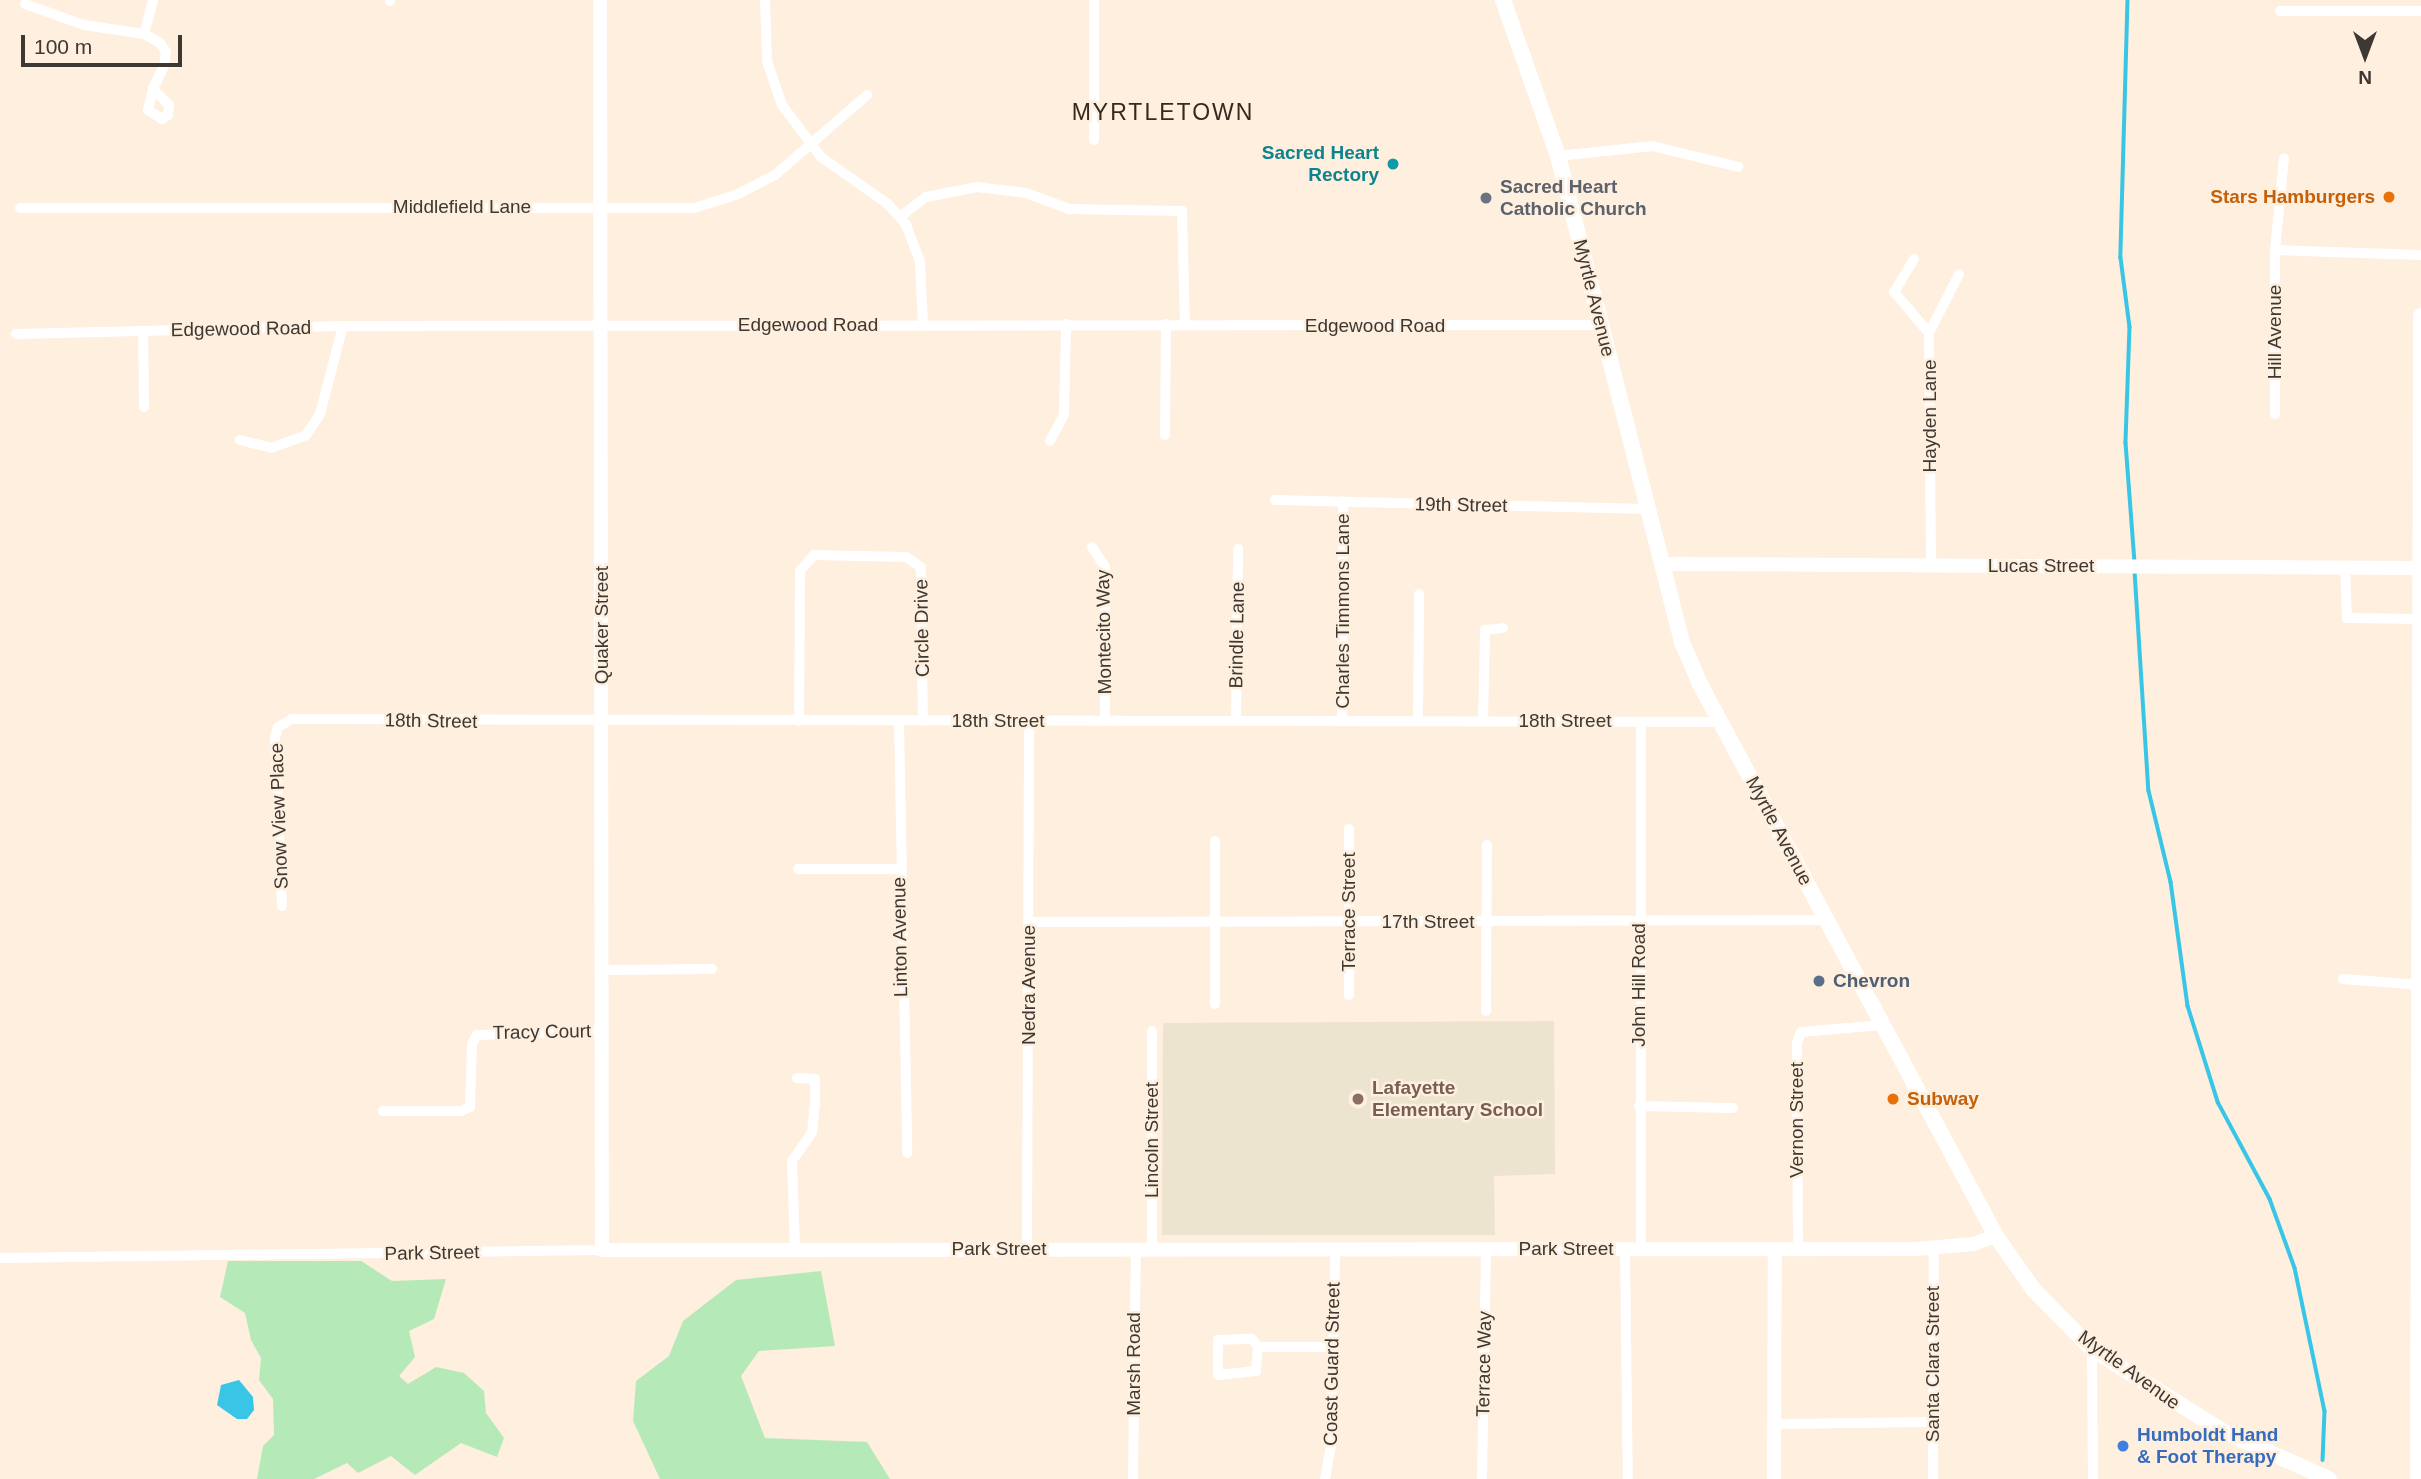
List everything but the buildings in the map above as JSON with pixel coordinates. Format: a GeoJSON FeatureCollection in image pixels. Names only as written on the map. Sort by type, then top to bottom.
{"type":"FeatureCollection","features":[{"type":"Feature","properties":{"kind":"main road","name":"Myrtle Avenue"},"geometry":{"type":"LineString","coordinates":[[1503,0],[1558,156],[1682,642],[1720,722],[1996,1236],[2033,1289],[2092,1349],[2222,1431],[2329,1479]]}},
{"type":"Feature","properties":{"kind":"main road"},"geometry":{"type":"LineString","coordinates":[[2418,1479],[2421,1458],[2421,316]]}},
{"type":"Feature","properties":{"kind":"street"},"geometry":{"type":"LineString","coordinates":[[144,34],[153,0]]}},
{"type":"Feature","properties":{"kind":"street","name":"Quaker Street"},"geometry":{"type":"LineString","coordinates":[[600,0],[602,1250]]}},
{"type":"Feature","properties":{"kind":"street"},"geometry":{"type":"LineString","coordinates":[[765,0],[765,50],[772,82],[810,146],[900,217],[920,262],[923,325]]}},
{"type":"Feature","properties":{"kind":"street"},"geometry":{"type":"LineString","coordinates":[[1094,0],[1094,140]]}},
{"type":"Feature","properties":{"kind":"street"},"geometry":{"type":"LineString","coordinates":[[25,4],[84,25],[144,34],[166,52],[153,89]]}},
{"type":"Feature","properties":{"kind":"street"},"geometry":{"type":"LineString","coordinates":[[2280,10],[2421,11]]}},
{"type":"Feature","properties":{"kind":"street","name":"Middlefield Lane"},"geometry":{"type":"LineString","coordinates":[[20,208],[666,210],[709,204],[764,183],[867,95]]}},
{"type":"Feature","properties":{"kind":"street"},"geometry":{"type":"LineString","coordinates":[[1558,156],[1652,146],[1739,167]]}},
{"type":"Feature","properties":{"kind":"street","name":"Hill Avenue"},"geometry":{"type":"LineString","coordinates":[[2274,414],[2275,250],[2284,158]]}},
{"type":"Feature","properties":{"kind":"street"},"geometry":{"type":"LineString","coordinates":[[900,217],[926,197],[976,187],[1026,192],[1069,209],[1185,213],[1185,325]]}},
{"type":"Feature","properties":{"kind":"street"},"geometry":{"type":"LineString","coordinates":[[2275,250],[2421,255]]}},
{"type":"Feature","properties":{"kind":"street"},"geometry":{"type":"LineString","coordinates":[[1913,259],[1894,292],[1929,333]]}},
{"type":"Feature","properties":{"kind":"street","name":"Hayden Lane"},"geometry":{"type":"LineString","coordinates":[[1931,566],[1929,333],[1959,274]]}},
{"type":"Feature","properties":{"kind":"street"},"geometry":{"type":"LineString","coordinates":[[1049,441],[1064,415],[1066,324]]}},
{"type":"Feature","properties":{"kind":"street"},"geometry":{"type":"LineString","coordinates":[[1165,435],[1166,324]]}},
{"type":"Feature","properties":{"kind":"street","name":"Edgewood Road"},"geometry":{"type":"LineString","coordinates":[[16,334],[343,326],[1601,325]]}},
{"type":"Feature","properties":{"kind":"street"},"geometry":{"type":"LineString","coordinates":[[240,440],[271,449],[306,435],[320,414],[343,326]]}},
{"type":"Feature","properties":{"kind":"street"},"geometry":{"type":"LineString","coordinates":[[143,331],[144,407]]}},
{"type":"Feature","properties":{"kind":"street","name":"19th Street"},"geometry":{"type":"LineString","coordinates":[[1275,500],[1648,509]]}},
{"type":"Feature","properties":{"kind":"street","name":"Charles Timmons Lane"},"geometry":{"type":"LineString","coordinates":[[1342,721],[1343,501]]}},
{"type":"Feature","properties":{"kind":"street","name":"Montecito Way"},"geometry":{"type":"LineString","coordinates":[[1092,547],[1105,567],[1105,721]]}},
{"type":"Feature","properties":{"kind":"street","name":"Brindle Lane"},"geometry":{"type":"LineString","coordinates":[[1236,721],[1238,549]]}},
{"type":"Feature","properties":{"kind":"street","name":"Circle Drive"},"geometry":{"type":"LineString","coordinates":[[799,721],[800,571],[814,555],[906,557],[921,567],[923,721]]}},
{"type":"Feature","properties":{"kind":"street","name":"Lucas Street"},"geometry":{"type":"LineString","coordinates":[[1662,564],[2421,568]]}},
{"type":"Feature","properties":{"kind":"street"},"geometry":{"type":"LineString","coordinates":[[2345,566],[2347,618],[2420,619]]}},
{"type":"Feature","properties":{"kind":"street"},"geometry":{"type":"LineString","coordinates":[[1418,721],[1419,594]]}},
{"type":"Feature","properties":{"kind":"street"},"geometry":{"type":"LineString","coordinates":[[1483,721],[1485,629],[1503,628]]}},
{"type":"Feature","properties":{"kind":"street","name":"18th Street"},"geometry":{"type":"LineString","coordinates":[[278,727],[307,718],[602,722],[1720,722]]}},
{"type":"Feature","properties":{"kind":"street","name":"Linton Avenue"},"geometry":{"type":"LineString","coordinates":[[899,721],[899,869],[907,1153]]}},
{"type":"Feature","properties":{"kind":"street","name":"Nedra Avenue"},"geometry":{"type":"LineString","coordinates":[[1027,1249],[1030,722]]}},
{"type":"Feature","properties":{"kind":"street","name":"John Hill Road"},"geometry":{"type":"LineString","coordinates":[[1641,722],[1638,921],[1641,1249]]}},
{"type":"Feature","properties":{"kind":"street","name":"Snow View Place"},"geometry":{"type":"LineString","coordinates":[[278,727],[275,737],[282,906]]}},
{"type":"Feature","properties":{"kind":"street","name":"Terrace Street"},"geometry":{"type":"LineString","coordinates":[[1349,829],[1349,995]]}},
{"type":"Feature","properties":{"kind":"street"},"geometry":{"type":"LineString","coordinates":[[1215,841],[1215,1004]]}},
{"type":"Feature","properties":{"kind":"street"},"geometry":{"type":"LineString","coordinates":[[1486,1011],[1488,845]]}},
{"type":"Feature","properties":{"kind":"street"},"geometry":{"type":"LineString","coordinates":[[798,869],[899,869]]}},
{"type":"Feature","properties":{"kind":"street","name":"17th Street"},"geometry":{"type":"LineString","coordinates":[[1029,922],[1826,920]]}},
{"type":"Feature","properties":{"kind":"street"},"geometry":{"type":"LineString","coordinates":[[602,970],[712,969]]}},
{"type":"Feature","properties":{"kind":"street"},"geometry":{"type":"LineString","coordinates":[[2343,979],[2421,985]]}},
{"type":"Feature","properties":{"kind":"street","name":"Vernon Street"},"geometry":{"type":"LineString","coordinates":[[1798,1249],[1797,1043],[1801,1032],[1883,1025]]}},
{"type":"Feature","properties":{"kind":"street","name":"Tracy Court"},"geometry":{"type":"LineString","coordinates":[[383,1111],[461,1111],[470,1107],[472,1045],[477,1035],[602,1031]]}},
{"type":"Feature","properties":{"kind":"street","name":"Lincoln Street"},"geometry":{"type":"LineString","coordinates":[[1152,1031],[1152,1249]]}},
{"type":"Feature","properties":{"kind":"street"},"geometry":{"type":"LineString","coordinates":[[795,1250],[792,1161],[812,1132],[815,1101],[815,1079],[796,1078]]}},
{"type":"Feature","properties":{"kind":"street"},"geometry":{"type":"LineString","coordinates":[[1639,1106],[1733,1108]]}},
{"type":"Feature","properties":{"kind":"street","name":"Park Street"},"geometry":{"type":"LineString","coordinates":[[0,1258],[602,1250],[1934,1248],[1973,1244],[1996,1236]]}},
{"type":"Feature","properties":{"kind":"street","name":"Santa Clara Street"},"geometry":{"type":"LineString","coordinates":[[1933,1479],[1934,1248]]}},
{"type":"Feature","properties":{"kind":"street","name":"Marsh Road"},"geometry":{"type":"LineString","coordinates":[[1133,1479],[1136,1249]]}},
{"type":"Feature","properties":{"kind":"street","name":"Coast Guard Street"},"geometry":{"type":"LineString","coordinates":[[1325,1479],[1331,1446],[1335,1249]]}},
{"type":"Feature","properties":{"kind":"street","name":"Terrace Way"},"geometry":{"type":"LineString","coordinates":[[1482,1479],[1486,1249]]}},
{"type":"Feature","properties":{"kind":"street"},"geometry":{"type":"LineString","coordinates":[[1625,1249],[1628,1479]]}},
{"type":"Feature","properties":{"kind":"street"},"geometry":{"type":"LineString","coordinates":[[1774,1479],[1775,1249]]}},
{"type":"Feature","properties":{"kind":"street"},"geometry":{"type":"LineString","coordinates":[[1252,1339],[1258,1348],[1252,1374],[1217,1375],[1219,1340],[1252,1339]]}},
{"type":"Feature","properties":{"kind":"street"},"geometry":{"type":"LineString","coordinates":[[1258,1348],[1333,1347]]}},
{"type":"Feature","properties":{"kind":"street"},"geometry":{"type":"LineString","coordinates":[[2092,1349],[2093,1479]]}},
{"type":"Feature","properties":{"kind":"street"},"geometry":{"type":"LineString","coordinates":[[1774,1424],[1933,1422]]}},
{"type":"Feature","properties":{"kind":"shaded area","name":"Lafayette Elementary School"},"geometry":{"type":"Polygon","coordinates":[[[1554,1021],[1555,1174],[1494,1176],[1495,1235],[1162,1235],[1163,1023],[1554,1021]]]}},
{"type":"Feature","properties":{"kind":"green space"},"geometry":{"type":"Polygon","coordinates":[[[228,1261],[361,1261],[392,1281],[446,1279],[434,1319],[409,1331],[415,1357],[399,1376],[408,1384],[436,1367],[464,1373],[484,1391],[486,1413],[504,1438],[497,1457],[461,1443],[415,1475],[391,1456],[358,1473],[347,1463],[314,1479],[257,1479],[263,1446],[274,1435],[273,1399],[259,1380],[261,1358],[251,1340],[245,1313],[220,1297],[228,1261]]]}},
{"type":"Feature","properties":{"kind":"green space"},"geometry":{"type":"Polygon","coordinates":[[[821,1271],[835,1346],[759,1351],[741,1376],[765,1438],[867,1442],[890,1479],[660,1479],[633,1421],[636,1381],[669,1356],[683,1321],[736,1280],[821,1271]]]}},
{"type":"Feature","properties":{"kind":"water"},"geometry":{"type":"Polygon","coordinates":[[[239,1380],[253,1397],[254,1410],[247,1419],[237,1419],[217,1405],[221,1385],[239,1380]]]}},
{"type":"Feature","properties":{"kind":"waterway"},"geometry":{"type":"LineString","coordinates":[[2128,0],[2121,258],[2130,327],[2126,443],[2135,564]]}},
{"type":"Feature","properties":{"kind":"waterway"},"geometry":{"type":"LineString","coordinates":[[2135,571],[2149,791],[2171,882],[2188,1006],[2218,1102],[2270,1199],[2295,1268],[2325,1411],[2323,1460]]}},
{"type":"Feature","properties":{"kind":"place","name":"Sacred Heart Rectory"},"geometry":{"type":"Point","coordinates":[1393,164]}},
{"type":"Feature","properties":{"kind":"place","name":"Stars Hamburgers"},"geometry":{"type":"Point","coordinates":[2389,197]}},
{"type":"Feature","properties":{"kind":"place","name":"Sacred Heart Catholic Church"},"geometry":{"type":"Point","coordinates":[1486,198]}},
{"type":"Feature","properties":{"kind":"place","name":"Chevron"},"geometry":{"type":"Point","coordinates":[1819,981]}},
{"type":"Feature","properties":{"kind":"place","name":"Lafayette Elementary School"},"geometry":{"type":"Point","coordinates":[1358,1099]}},
{"type":"Feature","properties":{"kind":"place","name":"Subway"},"geometry":{"type":"Point","coordinates":[1893,1099]}},
{"type":"Feature","properties":{"kind":"place","name":"Humboldt Hand & Foot Therapy"},"geometry":{"type":"Point","coordinates":[2123,1446]}},
{"type":"Feature","properties":{"kind":"district","name":"MYRTLETOWN"},"geometry":{"type":"Point","coordinates":[1163,112]}}]}
